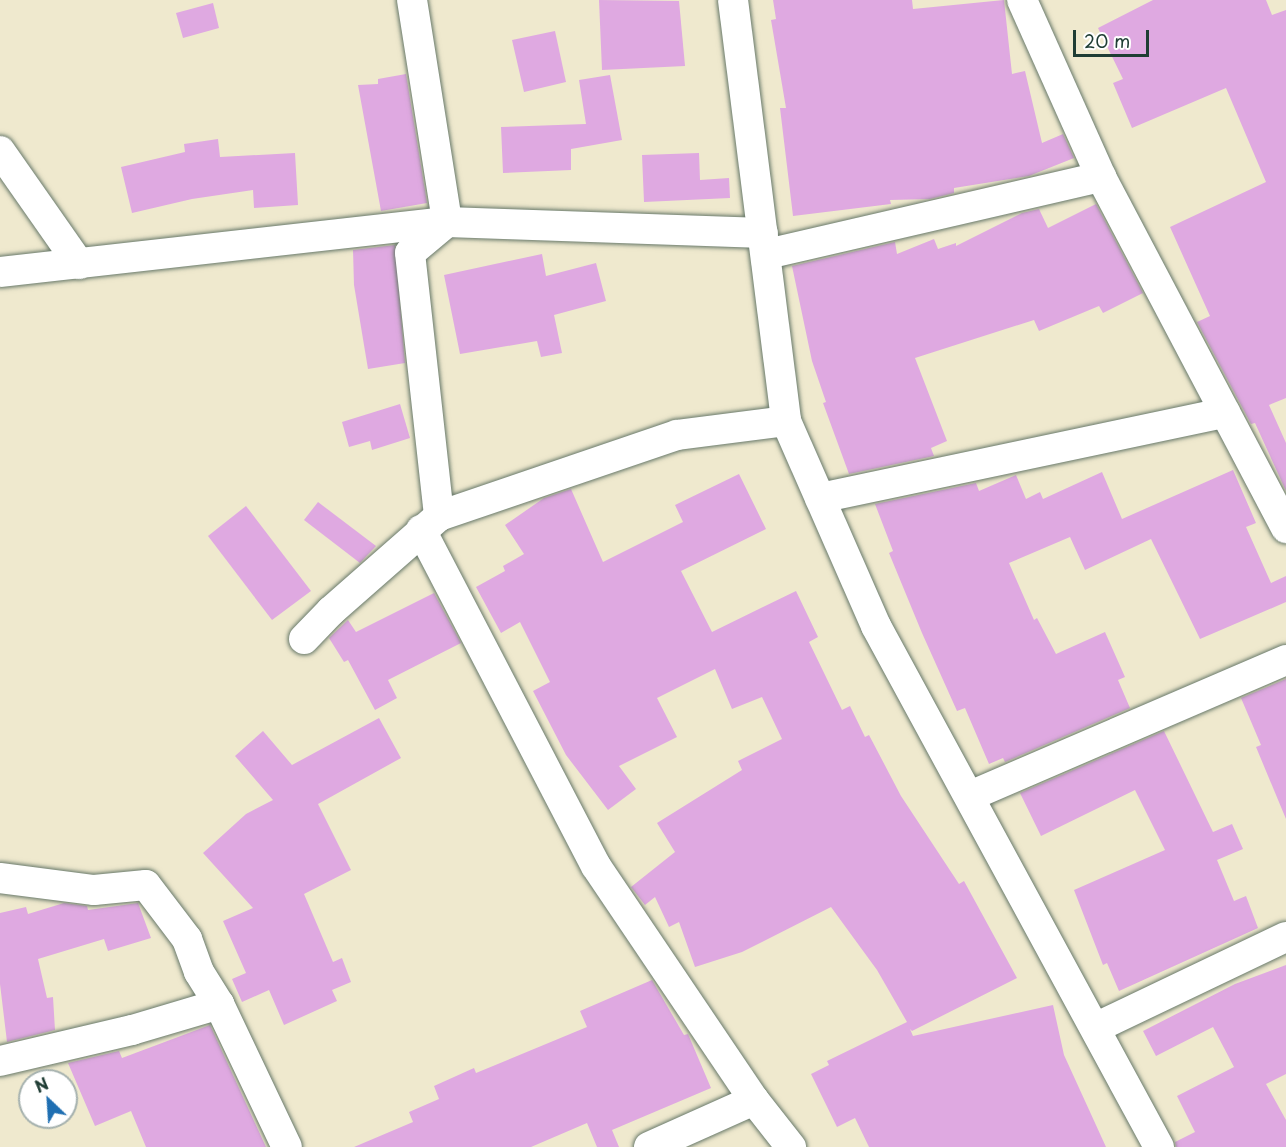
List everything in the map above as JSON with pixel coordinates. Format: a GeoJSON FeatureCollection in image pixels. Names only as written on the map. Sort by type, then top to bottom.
{"type":"FeatureCollection","features":[{"type":"Feature","properties":{"kind":"street"},"geometry":{"type":"LineString","coordinates":[[412,0],[447,222]]}},
{"type":"Feature","properties":{"kind":"street"},"geometry":{"type":"LineString","coordinates":[[733,0],[786,421],[876,626],[1097,1027],[1159,1147]]}},
{"type":"Feature","properties":{"kind":"street"},"geometry":{"type":"LineString","coordinates":[[1022,0],[1101,177],[1286,528]]}},
{"type":"Feature","properties":{"kind":"street"},"geometry":{"type":"LineString","coordinates":[[0,151],[79,264]]}},
{"type":"Feature","properties":{"kind":"street"},"geometry":{"type":"LineString","coordinates":[[0,272],[447,222],[765,244],[1101,177]]}},
{"type":"Feature","properties":{"kind":"street"},"geometry":{"type":"LineString","coordinates":[[447,222],[410,253],[430,523],[596,866],[754,1100],[790,1147]]}},
{"type":"Feature","properties":{"kind":"street"},"geometry":{"type":"LineString","coordinates":[[820,498],[1225,413]]}},
{"type":"Feature","properties":{"kind":"street"},"geometry":{"type":"LineString","coordinates":[[304,639],[430,523],[677,435],[786,421]]}},
{"type":"Feature","properties":{"kind":"street"},"geometry":{"type":"LineString","coordinates":[[969,796],[1286,660]]}},
{"type":"Feature","properties":{"kind":"street"},"geometry":{"type":"LineString","coordinates":[[0,878],[94,890],[146,885],[188,939],[199,972],[219,1004],[287,1147]]}},
{"type":"Feature","properties":{"kind":"street"},"geometry":{"type":"LineString","coordinates":[[1097,1027],[1286,937]]}},
{"type":"Feature","properties":{"kind":"street"},"geometry":{"type":"LineString","coordinates":[[0,1061],[132,1030],[219,1004]]}},
{"type":"Feature","properties":{"kind":"street"},"geometry":{"type":"LineString","coordinates":[[649,1147],[754,1100]]}},
{"type":"Feature","properties":{"kind":"building"},"geometry":{"type":"Polygon","coordinates":[[[599,0],[679,1],[685,66],[602,70],[599,0]]]}},
{"type":"Feature","properties":{"kind":"building"},"geometry":{"type":"Polygon","coordinates":[[[773,0],[912,0],[913,9],[1004,0],[1012,74],[1025,71],[1042,143],[1063,134],[1074,158],[1029,176],[954,188],[954,193],[930,199],[890,200],[891,204],[793,216],[780,108],[786,108],[771,20],[776,19],[773,0]]]}},
{"type":"Feature","properties":{"kind":"building"},"geometry":{"type":"Polygon","coordinates":[[[1153,0],[1266,0],[1272,15],[1286,10],[1286,398],[1269,405],[1286,443],[1286,491],[1255,423],[1251,424],[1197,322],[1210,316],[1170,227],[1266,182],[1226,88],[1132,128],[1113,83],[1123,79],[1098,28],[1153,0]]]}},
{"type":"Feature","properties":{"kind":"building"},"geometry":{"type":"Polygon","coordinates":[[[213,3],[219,28],[183,38],[176,13],[213,3]]]}},
{"type":"Feature","properties":{"kind":"building"},"geometry":{"type":"Polygon","coordinates":[[[555,31],[566,82],[524,92],[512,40],[555,31]]]}},
{"type":"Feature","properties":{"kind":"building"},"geometry":{"type":"Polygon","coordinates":[[[406,74],[427,203],[381,211],[358,85],[378,84],[378,79],[406,74]]]}},
{"type":"Feature","properties":{"kind":"building"},"geometry":{"type":"Polygon","coordinates":[[[610,75],[622,140],[571,149],[571,170],[503,173],[501,127],[586,124],[579,80],[610,75]]]}},
{"type":"Feature","properties":{"kind":"building"},"geometry":{"type":"Polygon","coordinates":[[[218,139],[220,157],[295,153],[298,205],[254,208],[253,190],[192,199],[132,213],[121,167],[185,152],[184,144],[218,139]]]}},
{"type":"Feature","properties":{"kind":"building"},"geometry":{"type":"Polygon","coordinates":[[[699,153],[700,180],[729,178],[730,198],[644,202],[642,155],[699,153]]]}},
{"type":"Feature","properties":{"kind":"building"},"geometry":{"type":"Polygon","coordinates":[[[1096,204],[1143,293],[1103,313],[1099,306],[1039,331],[1034,320],[915,358],[947,441],[931,448],[934,456],[849,474],[823,403],[826,402],[812,361],[792,266],[895,242],[897,254],[934,239],[938,249],[956,243],[956,246],[1022,213],[1039,209],[1048,228],[1096,204]]]}},
{"type":"Feature","properties":{"kind":"building"},"geometry":{"type":"Polygon","coordinates":[[[395,245],[405,363],[368,369],[354,285],[353,250],[395,245]]]}},
{"type":"Feature","properties":{"kind":"building"},"geometry":{"type":"Polygon","coordinates":[[[542,254],[546,276],[596,263],[606,301],[554,315],[562,353],[541,357],[537,341],[460,354],[444,275],[542,254]]]}},
{"type":"Feature","properties":{"kind":"building"},"geometry":{"type":"Polygon","coordinates":[[[400,404],[410,438],[372,450],[370,441],[349,447],[342,422],[400,404]]]}},
{"type":"Feature","properties":{"kind":"building"},"geometry":{"type":"Polygon","coordinates":[[[1233,470],[1256,523],[1246,527],[1271,583],[1286,576],[1286,602],[1200,639],[1151,539],[1085,570],[1070,537],[1009,563],[1034,620],[1037,618],[1056,654],[1105,632],[1125,677],[1118,680],[1130,708],[1005,762],[1003,758],[989,764],[965,708],[957,711],[922,633],[889,553],[893,551],[875,504],[976,483],[979,491],[1016,475],[1026,499],[1040,492],[1043,499],[1102,472],[1122,519],[1233,470]]]}},
{"type":"Feature","properties":{"kind":"building"},"geometry":{"type":"Polygon","coordinates":[[[739,474],[766,529],[681,571],[712,632],[796,591],[818,637],[809,642],[842,710],[850,706],[865,737],[869,735],[901,796],[959,884],[964,881],[1017,978],[912,1031],[910,1029],[913,1036],[1053,1005],[1064,1055],[1106,1147],[869,1147],[855,1118],[837,1127],[811,1074],[829,1065],[827,1061],[907,1022],[877,970],[831,907],[742,952],[695,967],[679,922],[669,927],[655,897],[645,905],[631,887],[675,852],[657,823],[742,770],[738,761],[782,739],[762,697],[732,709],[715,669],[657,698],[677,737],[619,766],[636,789],[608,810],[566,755],[533,691],[550,682],[520,622],[501,633],[476,587],[505,571],[503,566],[524,554],[505,525],[544,498],[571,489],[603,562],[683,522],[675,505],[739,474]]]}},
{"type":"Feature","properties":{"kind":"building"},"geometry":{"type":"Polygon","coordinates":[[[318,502],[376,546],[360,563],[304,520],[318,502]]]}},
{"type":"Feature","properties":{"kind":"building"},"geometry":{"type":"Polygon","coordinates":[[[246,506],[311,591],[272,620],[208,536],[246,506]]]}},
{"type":"Feature","properties":{"kind":"building"},"geometry":{"type":"Polygon","coordinates":[[[434,593],[461,643],[388,680],[397,698],[375,710],[348,660],[344,662],[329,638],[348,620],[356,632],[434,593]]]}},
{"type":"Feature","properties":{"kind":"building"},"geometry":{"type":"Polygon","coordinates":[[[1286,679],[1286,819],[1256,747],[1261,745],[1241,698],[1286,679]]]}},
{"type":"Feature","properties":{"kind":"building"},"geometry":{"type":"Polygon","coordinates":[[[379,718],[401,758],[318,804],[351,870],[304,894],[333,962],[342,958],[351,982],[332,990],[337,1001],[284,1025],[269,990],[242,1002],[232,979],[246,973],[223,921],[253,908],[203,853],[246,814],[273,800],[235,756],[263,731],[292,765],[379,718]]]}},
{"type":"Feature","properties":{"kind":"building"},"geometry":{"type":"Polygon","coordinates":[[[1164,731],[1213,832],[1232,824],[1243,849],[1217,860],[1234,901],[1246,896],[1258,928],[1119,991],[1107,963],[1103,965],[1074,890],[1165,850],[1135,790],[1041,836],[1020,793],[1164,731]]]}},
{"type":"Feature","properties":{"kind":"building"},"geometry":{"type":"Polygon","coordinates":[[[64,903],[87,906],[88,910],[138,903],[151,938],[108,951],[104,939],[38,959],[47,998],[53,997],[55,1030],[7,1042],[0,984],[0,913],[26,907],[28,914],[64,903]]]}},
{"type":"Feature","properties":{"kind":"building"},"geometry":{"type":"Polygon","coordinates":[[[1286,965],[1286,1074],[1266,1084],[1286,1120],[1286,1147],[1176,1147],[1175,1142],[1195,1132],[1177,1096],[1234,1067],[1213,1027],[1156,1056],[1143,1031],[1235,984],[1286,965]]]}},
{"type":"Feature","properties":{"kind":"building"},"geometry":{"type":"Polygon","coordinates":[[[652,980],[684,1035],[688,1034],[711,1088],[612,1130],[619,1147],[597,1147],[587,1123],[531,1147],[354,1147],[413,1122],[409,1112],[439,1099],[434,1086],[474,1068],[476,1073],[587,1027],[580,1011],[652,980]]]}},
{"type":"Feature","properties":{"kind":"building"},"geometry":{"type":"Polygon","coordinates":[[[210,1025],[266,1147],[146,1147],[131,1111],[95,1126],[78,1086],[78,1069],[71,1069],[68,1063],[119,1051],[122,1058],[210,1025]]]}}]}
